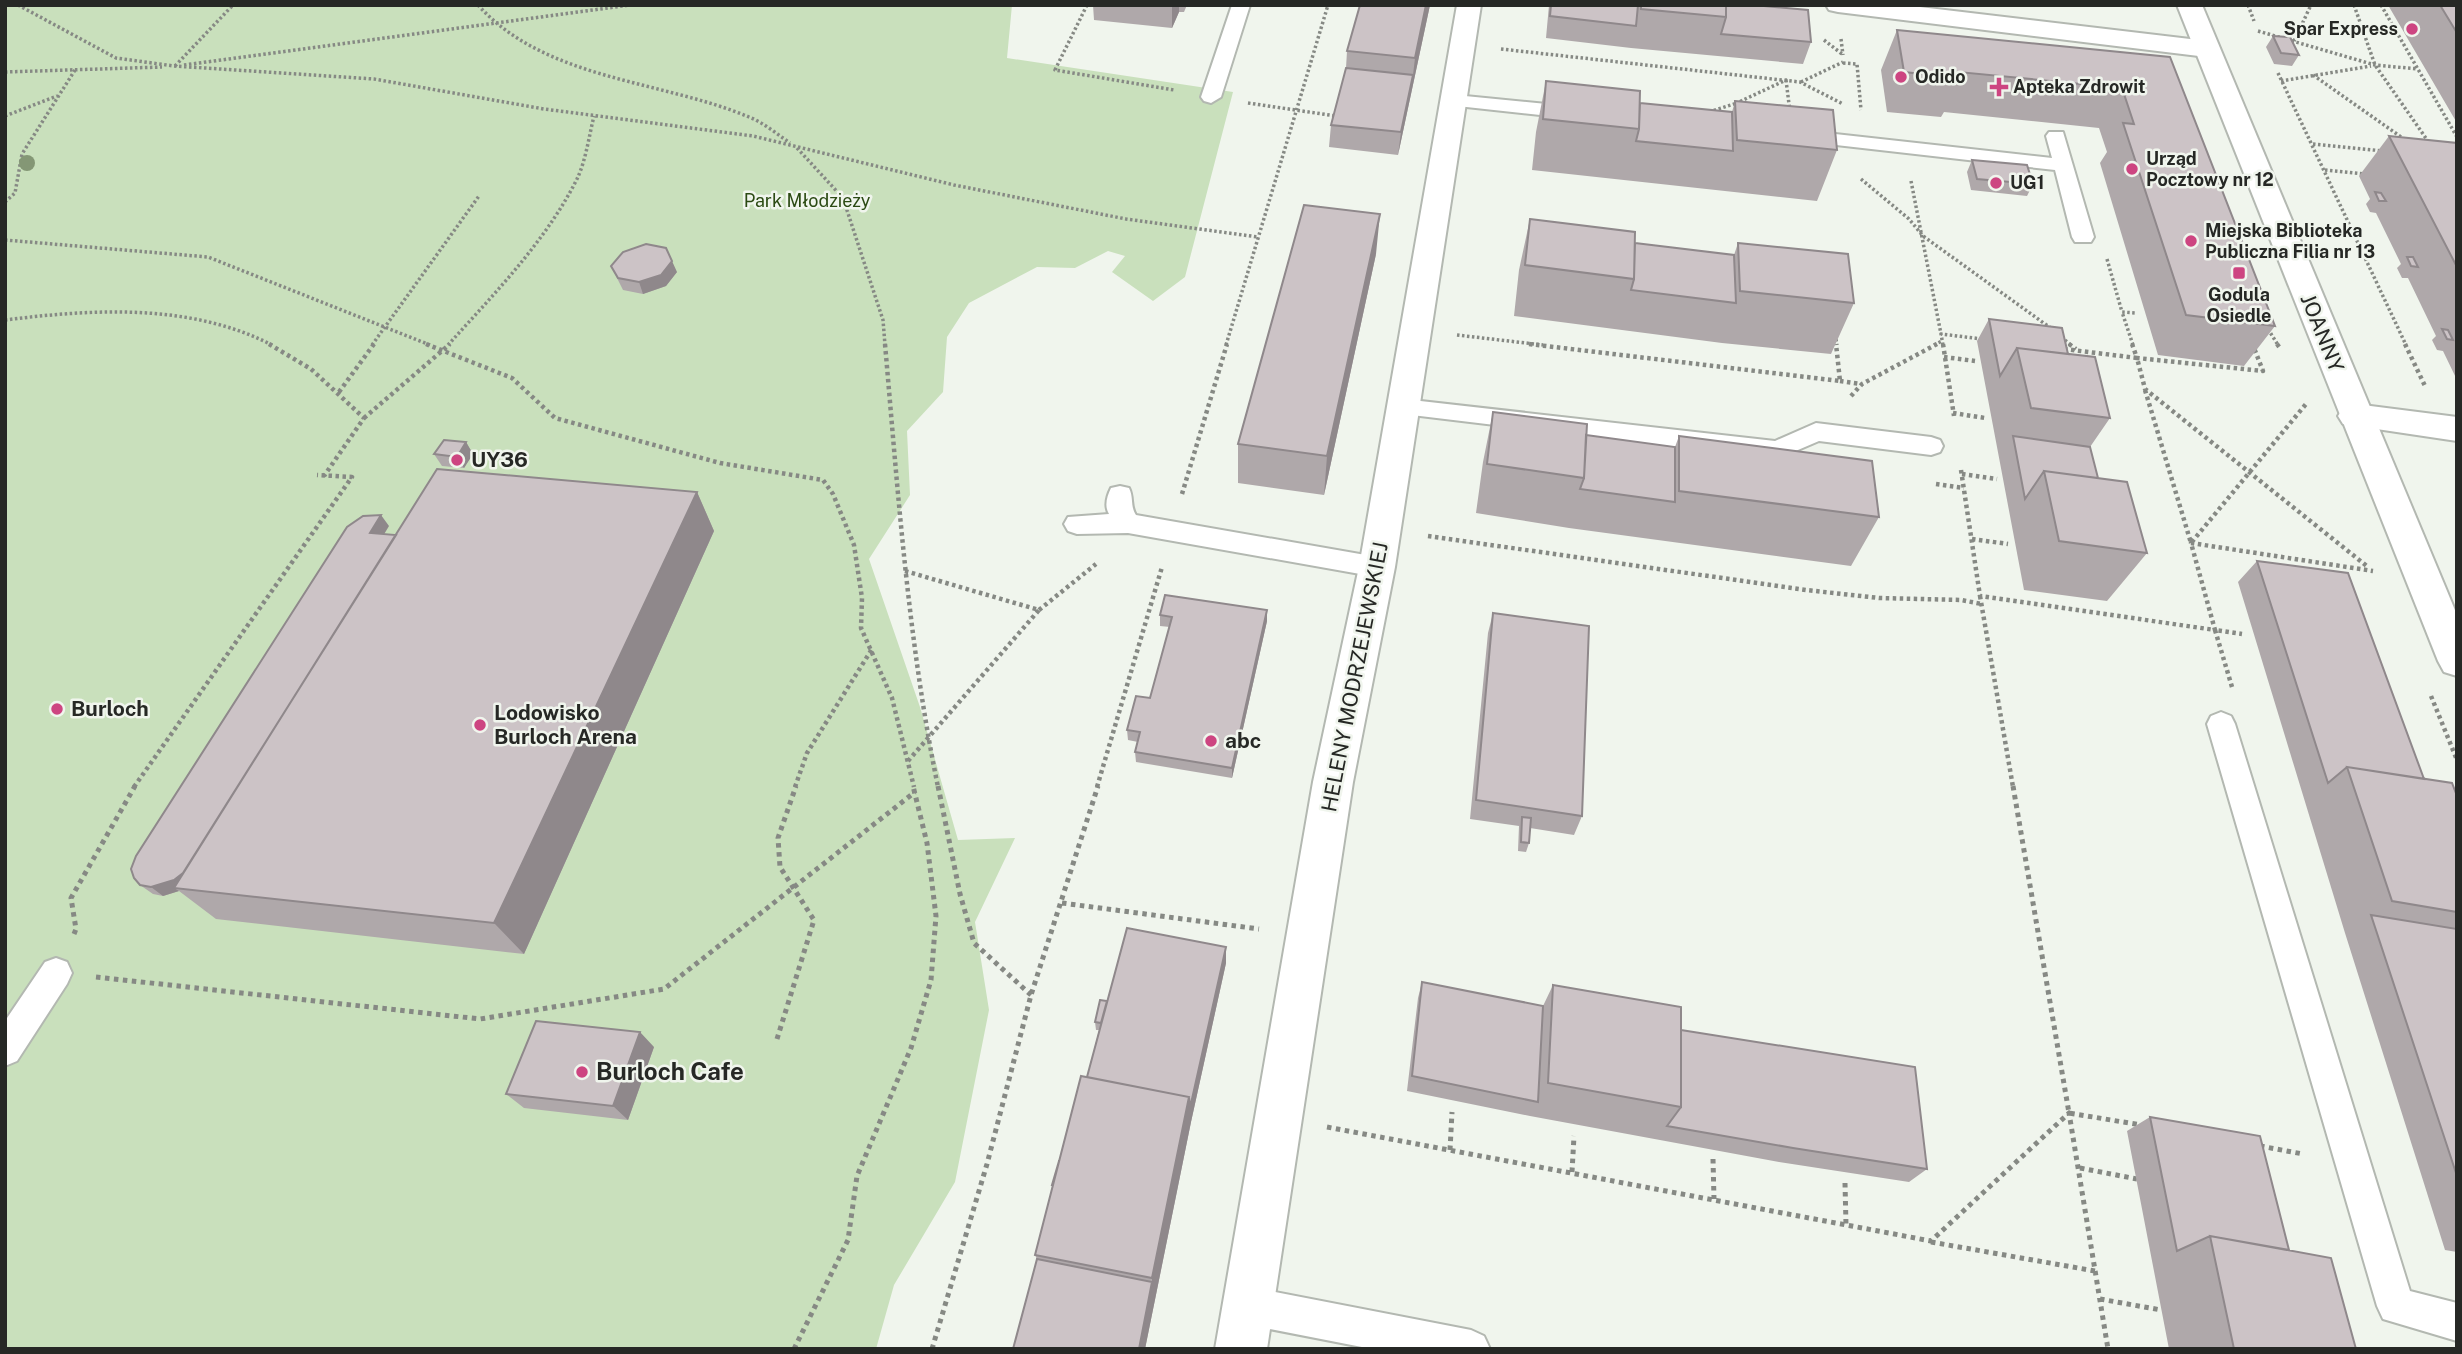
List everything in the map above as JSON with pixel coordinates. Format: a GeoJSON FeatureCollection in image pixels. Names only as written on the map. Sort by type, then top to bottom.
{"type":"FeatureCollection","features":[{"type":"Feature","properties":{"kind":"street","name":"HELENY MODRZEJEWSKIEJ"},"geometry":{"type":"LineString","coordinates":[[1241,1349],[1333,782],[1377,567],[1469,5]]}},
{"type":"Feature","properties":{"kind":"street"},"geometry":{"type":"LineString","coordinates":[[1838,5],[2207,48]]}},
{"type":"Feature","properties":{"kind":"street","name":"JOANNY"},"geometry":{"type":"LineString","coordinates":[[2189,5],[2457,661]]}},
{"type":"Feature","properties":{"kind":"street"},"geometry":{"type":"LineString","coordinates":[[2355,416],[2451,429]]}},
{"type":"Feature","properties":{"kind":"lane"},"geometry":{"type":"LineString","coordinates":[[1212,97],[1241,5]]}},
{"type":"Feature","properties":{"kind":"lane"},"geometry":{"type":"LineString","coordinates":[[1454,101],[1599,115]]}},
{"type":"Feature","properties":{"kind":"lane"},"geometry":{"type":"LineString","coordinates":[[1780,134],[2062,165]]}},
{"type":"Feature","properties":{"kind":"lane"},"geometry":{"type":"LineString","coordinates":[[2056,136],[2083,237]]}},
{"type":"Feature","properties":{"kind":"lane"},"geometry":{"type":"LineString","coordinates":[[1403,407],[1777,450],[1816,432],[1931,446]]}},
{"type":"Feature","properties":{"kind":"lane"},"geometry":{"type":"LineString","coordinates":[[1120,495],[1119,509],[1128,523]]}},
{"type":"Feature","properties":{"kind":"lane"},"geometry":{"type":"LineString","coordinates":[[1077,524],[1128,523],[1377,567]]}},
{"type":"Feature","properties":{"kind":"lane"},"geometry":{"type":"LineString","coordinates":[[2221,724],[2396,1306],[2457,1321]]}},
{"type":"Feature","properties":{"kind":"lane"},"geometry":{"type":"LineString","coordinates":[[5,1051],[56,973]]}},
{"type":"Feature","properties":{"kind":"lane"},"geometry":{"type":"LineString","coordinates":[[1249,1306],[1471,1349]]}},
{"type":"Feature","properties":{"kind":"path"},"geometry":{"type":"LineString","coordinates":[[18,5],[116,58],[174,66],[374,79],[594,116],[753,136],[954,184],[1126,219],[1258,237]]}},
{"type":"Feature","properties":{"kind":"path"},"geometry":{"type":"LineString","coordinates":[[174,66],[233,5]]}},
{"type":"Feature","properties":{"kind":"path"},"geometry":{"type":"LineString","coordinates":[[478,5],[494,24],[546,54],[750,117],[795,146],[843,198],[883,320],[905,571],[928,737],[960,894],[974,943],[1031,995]]}},
{"type":"Feature","properties":{"kind":"path"},"geometry":{"type":"LineString","coordinates":[[5,72],[174,66],[630,5]]}},
{"type":"Feature","properties":{"kind":"path"},"geometry":{"type":"LineString","coordinates":[[1087,5],[1055,70],[1337,117]]}},
{"type":"Feature","properties":{"kind":"path"},"geometry":{"type":"LineString","coordinates":[[932,1349],[987,1164],[1031,995],[1062,903],[1328,5]]}},
{"type":"Feature","properties":{"kind":"path"},"geometry":{"type":"LineString","coordinates":[[2248,5],[2254,21]]}},
{"type":"Feature","properties":{"kind":"path"},"geometry":{"type":"LineString","coordinates":[[2294,41],[2311,5]]}},
{"type":"Feature","properties":{"kind":"path"},"geometry":{"type":"LineString","coordinates":[[2354,5],[2375,65],[2431,145]]}},
{"type":"Feature","properties":{"kind":"path"},"geometry":{"type":"LineString","coordinates":[[2381,5],[2457,137]]}},
{"type":"Feature","properties":{"kind":"path"},"geometry":{"type":"LineString","coordinates":[[2258,31],[2375,65],[2418,69]]}},
{"type":"Feature","properties":{"kind":"path"},"geometry":{"type":"LineString","coordinates":[[1824,40],[1843,55],[1843,63]]}},
{"type":"Feature","properties":{"kind":"path"},"geometry":{"type":"LineString","coordinates":[[1492,48],[1800,82],[1861,111],[1871,112]]}},
{"type":"Feature","properties":{"kind":"path"},"geometry":{"type":"LineString","coordinates":[[1800,82],[1843,63],[1857,64],[1861,111]]}},
{"type":"Feature","properties":{"kind":"path"},"geometry":{"type":"LineString","coordinates":[[2281,80],[2375,65]]}},
{"type":"Feature","properties":{"kind":"path"},"geometry":{"type":"LineString","coordinates":[[5,202],[15,193],[22,155],[75,70]]}},
{"type":"Feature","properties":{"kind":"path"},"geometry":{"type":"LineString","coordinates":[[2278,73],[2451,429]]}},
{"type":"Feature","properties":{"kind":"path"},"geometry":{"type":"LineString","coordinates":[[2313,75],[2414,147]]}},
{"type":"Feature","properties":{"kind":"path"},"geometry":{"type":"LineString","coordinates":[[1741,102],[1792,128],[1786,80]]}},
{"type":"Feature","properties":{"kind":"path"},"geometry":{"type":"LineString","coordinates":[[1705,113],[1741,102],[1786,80]]}},
{"type":"Feature","properties":{"kind":"path"},"geometry":{"type":"LineString","coordinates":[[5,116],[58,96]]}},
{"type":"Feature","properties":{"kind":"path"},"geometry":{"type":"LineString","coordinates":[[324,476],[364,418],[442,352],[499,288],[547,227],[578,177],[594,116]]}},
{"type":"Feature","properties":{"kind":"path"},"geometry":{"type":"LineString","coordinates":[[2312,144],[2388,151]]}},
{"type":"Feature","properties":{"kind":"path"},"geometry":{"type":"LineString","coordinates":[[2324,170],[2377,175]]}},
{"type":"Feature","properties":{"kind":"path"},"geometry":{"type":"LineString","coordinates":[[1856,173],[1909,219],[1923,236],[2037,317],[2077,351]]}},
{"type":"Feature","properties":{"kind":"path"},"geometry":{"type":"LineString","coordinates":[[1911,180],[1941,334],[1955,425]]}},
{"type":"Feature","properties":{"kind":"path"},"geometry":{"type":"LineString","coordinates":[[339,392],[479,196]]}},
{"type":"Feature","properties":{"kind":"path"},"geometry":{"type":"LineString","coordinates":[[5,240],[208,257],[512,378],[555,418],[720,463],[823,480],[833,494],[854,545],[862,598],[861,628],[892,698],[908,761],[927,843],[936,916],[930,980],[911,1048],[857,1176],[848,1240],[794,1349]]}},
{"type":"Feature","properties":{"kind":"path"},"geometry":{"type":"LineString","coordinates":[[2107,259],[2215,630]]}},
{"type":"Feature","properties":{"kind":"path"},"geometry":{"type":"LineString","coordinates":[[5,320],[108,311],[174,316],[206,323],[262,341],[291,355],[339,392],[364,418]]}},
{"type":"Feature","properties":{"kind":"path"},"geometry":{"type":"LineString","coordinates":[[2122,312],[2136,313]]}},
{"type":"Feature","properties":{"kind":"path"},"geometry":{"type":"LineString","coordinates":[[1835,330],[1840,382]]}},
{"type":"Feature","properties":{"kind":"path"},"geometry":{"type":"LineString","coordinates":[[1446,334],[1862,384]]}},
{"type":"Feature","properties":{"kind":"path"},"geometry":{"type":"LineString","coordinates":[[1941,334],[1996,341]]}},
{"type":"Feature","properties":{"kind":"path"},"geometry":{"type":"LineString","coordinates":[[2064,349],[2263,372],[2251,339]]}},
{"type":"Feature","properties":{"kind":"path"},"geometry":{"type":"LineString","coordinates":[[1851,396],[1862,384],[1942,341]]}},
{"type":"Feature","properties":{"kind":"path"},"geometry":{"type":"LineString","coordinates":[[1944,356],[1975,360]]}},
{"type":"Feature","properties":{"kind":"path"},"geometry":{"type":"LineString","coordinates":[[2145,390],[2251,471],[2372,571]]}},
{"type":"Feature","properties":{"kind":"path"},"geometry":{"type":"LineString","coordinates":[[2191,543],[2311,398]]}},
{"type":"Feature","properties":{"kind":"path"},"geometry":{"type":"LineString","coordinates":[[1953,413],[1985,418]]}},
{"type":"Feature","properties":{"kind":"path"},"geometry":{"type":"LineString","coordinates":[[1960,462],[1980,596],[2080,1168],[2108,1349]]}},
{"type":"Feature","properties":{"kind":"path"},"geometry":{"type":"LineString","coordinates":[[1962,474],[1997,479]]}},
{"type":"Feature","properties":{"kind":"path"},"geometry":{"type":"LineString","coordinates":[[317,475],[352,477],[140,777],[71,898],[76,929],[56,973],[480,1019],[664,989],[915,792]]}},
{"type":"Feature","properties":{"kind":"path"},"geometry":{"type":"LineString","coordinates":[[1925,483],[1964,488]]}},
{"type":"Feature","properties":{"kind":"path"},"geometry":{"type":"LineString","coordinates":[[1426,536],[1807,590],[1880,598],[1961,600],[1982,604]]}},
{"type":"Feature","properties":{"kind":"path"},"geometry":{"type":"LineString","coordinates":[[1972,539],[2008,544]]}},
{"type":"Feature","properties":{"kind":"path"},"geometry":{"type":"LineString","coordinates":[[2191,543],[2381,572]]}},
{"type":"Feature","properties":{"kind":"path"},"geometry":{"type":"LineString","coordinates":[[908,761],[1039,610],[1093,566]]}},
{"type":"Feature","properties":{"kind":"path"},"geometry":{"type":"LineString","coordinates":[[905,571],[1039,610]]}},
{"type":"Feature","properties":{"kind":"path"},"geometry":{"type":"LineString","coordinates":[[1980,596],[2242,634]]}},
{"type":"Feature","properties":{"kind":"path"},"geometry":{"type":"LineString","coordinates":[[777,1039],[814,920],[780,867],[778,838],[807,753],[872,648]]}},
{"type":"Feature","properties":{"kind":"path"},"geometry":{"type":"LineString","coordinates":[[1062,903],[1270,930]]}},
{"type":"Feature","properties":{"kind":"path"},"geometry":{"type":"LineString","coordinates":[[1450,1150],[1452,1112]]}},
{"type":"Feature","properties":{"kind":"path"},"geometry":{"type":"LineString","coordinates":[[2069,1113],[2149,1127]]}},
{"type":"Feature","properties":{"kind":"path"},"geometry":{"type":"LineString","coordinates":[[1931,1241],[2069,1113]]}},
{"type":"Feature","properties":{"kind":"path"},"geometry":{"type":"LineString","coordinates":[[1317,1125],[2096,1272]]}},
{"type":"Feature","properties":{"kind":"path"},"geometry":{"type":"LineString","coordinates":[[1572,1172],[1574,1136]]}},
{"type":"Feature","properties":{"kind":"path"},"geometry":{"type":"LineString","coordinates":[[2256,1145],[2353,1164]]}},
{"type":"Feature","properties":{"kind":"path"},"geometry":{"type":"LineString","coordinates":[[1713,1159],[1714,1199]]}},
{"type":"Feature","properties":{"kind":"path"},"geometry":{"type":"LineString","coordinates":[[2080,1168],[2137,1179]]}},
{"type":"Feature","properties":{"kind":"path"},"geometry":{"type":"LineString","coordinates":[[1845,1183],[1846,1225]]}},
{"type":"Feature","properties":{"kind":"path"},"geometry":{"type":"LineString","coordinates":[[2100,1299],[2161,1310]]}},
{"type":"Feature","properties":{"kind":"green space","name":"Park Młodzieży"},"geometry":{"type":"Polygon","coordinates":[[[5,5],[1012,5],[1007,58],[1233,92],[1185,277],[1153,301],[1112,272],[1125,256],[1108,251],[1075,268],[1037,267],[969,303],[947,337],[943,392],[907,431],[910,495],[869,559],[920,707],[958,840],[1015,838],[975,922],[989,1010],[955,1182],[894,1285],[876,1349],[5,1349],[5,5]]]}},
{"type":"Feature","properties":{"kind":"building"},"geometry":{"type":"Polygon","coordinates":[[[1360,5],[1426,5],[1415,58],[1347,51],[1360,5]]]}},
{"type":"Feature","properties":{"kind":"building"},"geometry":{"type":"Polygon","coordinates":[[[1551,5],[1638,5],[1636,26],[1550,16],[1551,5]]]}},
{"type":"Feature","properties":{"kind":"building"},"geometry":{"type":"Polygon","coordinates":[[[1641,5],[1726,5],[1726,17],[1641,9],[1641,5]]]}},
{"type":"Feature","properties":{"kind":"building"},"geometry":{"type":"Polygon","coordinates":[[[1726,5],[1808,10],[1811,42],[1721,34],[1726,5]]]}},
{"type":"Feature","properties":{"kind":"building"},"geometry":{"type":"Polygon","coordinates":[[[2440,5],[2457,5],[2457,33],[2440,5]]]}},
{"type":"Feature","properties":{"kind":"building"},"geometry":{"type":"Polygon","coordinates":[[[1897,30],[2170,57],[2275,326],[2186,315],[2123,123],[2134,124],[2122,88],[1959,72],[1960,78],[1904,72],[1897,30]]]}},
{"type":"Feature","properties":{"kind":"building"},"geometry":{"type":"Polygon","coordinates":[[[2273,36],[2290,37],[2299,55],[2281,53],[2273,36]]]}},
{"type":"Feature","properties":{"kind":"building"},"geometry":{"type":"Polygon","coordinates":[[[1346,68],[1413,75],[1401,132],[1331,125],[1346,68]]]}},
{"type":"Feature","properties":{"kind":"building"},"geometry":{"type":"Polygon","coordinates":[[[1546,81],[1640,91],[1639,129],[1543,119],[1546,81]]]}},
{"type":"Feature","properties":{"kind":"building"},"geometry":{"type":"Polygon","coordinates":[[[1735,101],[1833,110],[1837,150],[1737,140],[1735,101]]]}},
{"type":"Feature","properties":{"kind":"building"},"geometry":{"type":"Polygon","coordinates":[[[1640,103],[1732,112],[1733,151],[1636,141],[1640,103]]]}},
{"type":"Feature","properties":{"kind":"building"},"geometry":{"type":"Polygon","coordinates":[[[2389,136],[2457,143],[2457,267],[2389,136]]]}},
{"type":"Feature","properties":{"kind":"building"},"geometry":{"type":"Polygon","coordinates":[[[1972,160],[2027,165],[2033,184],[1977,179],[1972,160]]]}},
{"type":"Feature","properties":{"kind":"building"},"geometry":{"type":"Polygon","coordinates":[[[2375,192],[2381,193],[2386,201],[2379,201],[2375,192]]]}},
{"type":"Feature","properties":{"kind":"building"},"geometry":{"type":"Polygon","coordinates":[[[1304,205],[1380,214],[1327,456],[1238,444],[1304,205]]]}},
{"type":"Feature","properties":{"kind":"building"},"geometry":{"type":"Polygon","coordinates":[[[1530,219],[1635,232],[1634,279],[1525,265],[1530,219]]]}},
{"type":"Feature","properties":{"kind":"building"},"geometry":{"type":"Polygon","coordinates":[[[1635,243],[1734,255],[1736,303],[1631,290],[1635,243]]]}},
{"type":"Feature","properties":{"kind":"building"},"geometry":{"type":"Polygon","coordinates":[[[1738,243],[1848,254],[1854,303],[1740,291],[1738,243]]]}},
{"type":"Feature","properties":{"kind":"building"},"geometry":{"type":"Polygon","coordinates":[[[646,244],[666,248],[672,261],[661,275],[639,282],[618,278],[611,266],[623,252],[646,244]]]}},
{"type":"Feature","properties":{"kind":"building"},"geometry":{"type":"Polygon","coordinates":[[[2407,257],[2413,257],[2418,267],[2411,266],[2407,257]]]}},
{"type":"Feature","properties":{"kind":"building"},"geometry":{"type":"Polygon","coordinates":[[[1989,319],[2062,328],[2068,354],[2017,348],[2000,376],[1989,319]]]}},
{"type":"Feature","properties":{"kind":"building"},"geometry":{"type":"Polygon","coordinates":[[[2442,329],[2448,330],[2453,340],[2447,339],[2442,329]]]}},
{"type":"Feature","properties":{"kind":"building"},"geometry":{"type":"Polygon","coordinates":[[[2017,348],[2095,357],[2110,418],[2031,408],[2017,348]]]}},
{"type":"Feature","properties":{"kind":"building"},"geometry":{"type":"Polygon","coordinates":[[[1493,412],[1587,424],[1584,478],[1487,464],[1493,412]]]}},
{"type":"Feature","properties":{"kind":"building"},"geometry":{"type":"Polygon","coordinates":[[[1586,435],[1675,447],[1675,502],[1580,489],[1584,478],[1586,435]]]}},
{"type":"Feature","properties":{"kind":"building"},"geometry":{"type":"Polygon","coordinates":[[[1679,436],[1872,461],[1879,517],[1679,491],[1679,436]]]}},
{"type":"Feature","properties":{"kind":"building"},"geometry":{"type":"Polygon","coordinates":[[[2013,436],[2090,447],[2098,478],[2044,471],[2025,499],[2013,436]]]}},
{"type":"Feature","properties":{"kind":"building"},"geometry":{"type":"Polygon","coordinates":[[[444,440],[466,442],[457,457],[434,454],[444,440]]]}},
{"type":"Feature","properties":{"kind":"building","name":"Lodowisko Burloch Arena"},"geometry":{"type":"Polygon","coordinates":[[[437,469],[697,492],[494,923],[174,888],[437,469]]]}},
{"type":"Feature","properties":{"kind":"building"},"geometry":{"type":"Polygon","coordinates":[[[2044,471],[2127,482],[2147,553],[2059,541],[2044,471]]]}},
{"type":"Feature","properties":{"kind":"building"},"geometry":{"type":"Polygon","coordinates":[[[381,515],[370,533],[396,535],[183,873],[174,880],[151,887],[140,885],[131,869],[136,856],[347,527],[363,516],[381,515]]]}},
{"type":"Feature","properties":{"kind":"building"},"geometry":{"type":"Polygon","coordinates":[[[2257,561],[2348,573],[2424,779],[2347,767],[2328,783],[2257,561]]]}},
{"type":"Feature","properties":{"kind":"building"},"geometry":{"type":"Polygon","coordinates":[[[1165,595],[1267,610],[1232,768],[1135,752],[1140,732],[1127,730],[1136,696],[1150,698],[1172,617],[1160,615],[1165,595]]]}},
{"type":"Feature","properties":{"kind":"building"},"geometry":{"type":"Polygon","coordinates":[[[1493,613],[1589,626],[1582,816],[1476,800],[1493,613]]]}},
{"type":"Feature","properties":{"kind":"building"},"geometry":{"type":"Polygon","coordinates":[[[2347,767],[2452,783],[2457,796],[2457,912],[2392,901],[2347,767]]]}},
{"type":"Feature","properties":{"kind":"building"},"geometry":{"type":"Polygon","coordinates":[[[1522,817],[1531,818],[1529,843],[1521,842],[1522,817]]]}},
{"type":"Feature","properties":{"kind":"building"},"geometry":{"type":"Polygon","coordinates":[[[2371,915],[2457,929],[2457,1176],[2371,915]]]}},
{"type":"Feature","properties":{"kind":"building"},"geometry":{"type":"Polygon","coordinates":[[[1127,928],[1226,947],[1190,1108],[1189,1097],[1087,1077],[1127,928]]]}},
{"type":"Feature","properties":{"kind":"building"},"geometry":{"type":"Polygon","coordinates":[[[1422,982],[1543,1006],[1538,1102],[1412,1076],[1422,982]]]}},
{"type":"Feature","properties":{"kind":"building"},"geometry":{"type":"Polygon","coordinates":[[[1553,985],[1681,1007],[1681,1107],[1548,1083],[1553,985]]]}},
{"type":"Feature","properties":{"kind":"building"},"geometry":{"type":"Polygon","coordinates":[[[1100,1000],[1107,1001],[1101,1023],[1095,1022],[1100,1000]]]}},
{"type":"Feature","properties":{"kind":"building"},"geometry":{"type":"Polygon","coordinates":[[[536,1021],[640,1032],[613,1106],[506,1094],[536,1021]]]}},
{"type":"Feature","properties":{"kind":"building"},"geometry":{"type":"Polygon","coordinates":[[[1681,1030],[1915,1067],[1927,1169],[1667,1126],[1681,1107],[1681,1030]]]}},
{"type":"Feature","properties":{"kind":"building"},"geometry":{"type":"Polygon","coordinates":[[[1081,1076],[1189,1097],[1152,1278],[1035,1255],[1081,1076]]]}},
{"type":"Feature","properties":{"kind":"building"},"geometry":{"type":"Polygon","coordinates":[[[2150,1117],[2260,1136],[2289,1250],[2210,1236],[2177,1251],[2150,1117]]]}},
{"type":"Feature","properties":{"kind":"building"},"geometry":{"type":"Polygon","coordinates":[[[2210,1236],[2331,1258],[2356,1349],[2234,1349],[2210,1236]]]}},
{"type":"Feature","properties":{"kind":"building"},"geometry":{"type":"Polygon","coordinates":[[[1037,1259],[1152,1282],[1139,1349],[1013,1349],[1037,1259]]]}},
{"type":"Feature","properties":{"kind":"place","name":"Spar Express"},"geometry":{"type":"Point","coordinates":[2412,29]}},
{"type":"Feature","properties":{"kind":"place","name":"Odido"},"geometry":{"type":"Point","coordinates":[1901,77]}},
{"type":"Feature","properties":{"kind":"place","name":"Apteka Zdrowit"},"geometry":{"type":"Point","coordinates":[1999,87]}},
{"type":"Feature","properties":{"kind":"place","name":"Urząd Pocztowy nr 12"},"geometry":{"type":"Point","coordinates":[2132,169]}},
{"type":"Feature","properties":{"kind":"place","name":"UG1"},"geometry":{"type":"Point","coordinates":[1996,183]}},
{"type":"Feature","properties":{"kind":"place","name":"Miejska Biblioteka Publiczna Filia nr 13"},"geometry":{"type":"Point","coordinates":[2191,241]}},
{"type":"Feature","properties":{"kind":"place","name":"Godula Osiedle"},"geometry":{"type":"Point","coordinates":[2239,273]}},
{"type":"Feature","properties":{"kind":"place","name":"UY36"},"geometry":{"type":"Point","coordinates":[457,460]}},
{"type":"Feature","properties":{"kind":"place","name":"Burloch"},"geometry":{"type":"Point","coordinates":[57,709]}},
{"type":"Feature","properties":{"kind":"place","name":"Lodowisko Burloch Arena"},"geometry":{"type":"Point","coordinates":[480,725]}},
{"type":"Feature","properties":{"kind":"place","name":"abc"},"geometry":{"type":"Point","coordinates":[1211,741]}},
{"type":"Feature","properties":{"kind":"place","name":"Burloch Cafe"},"geometry":{"type":"Point","coordinates":[582,1072]}}]}
